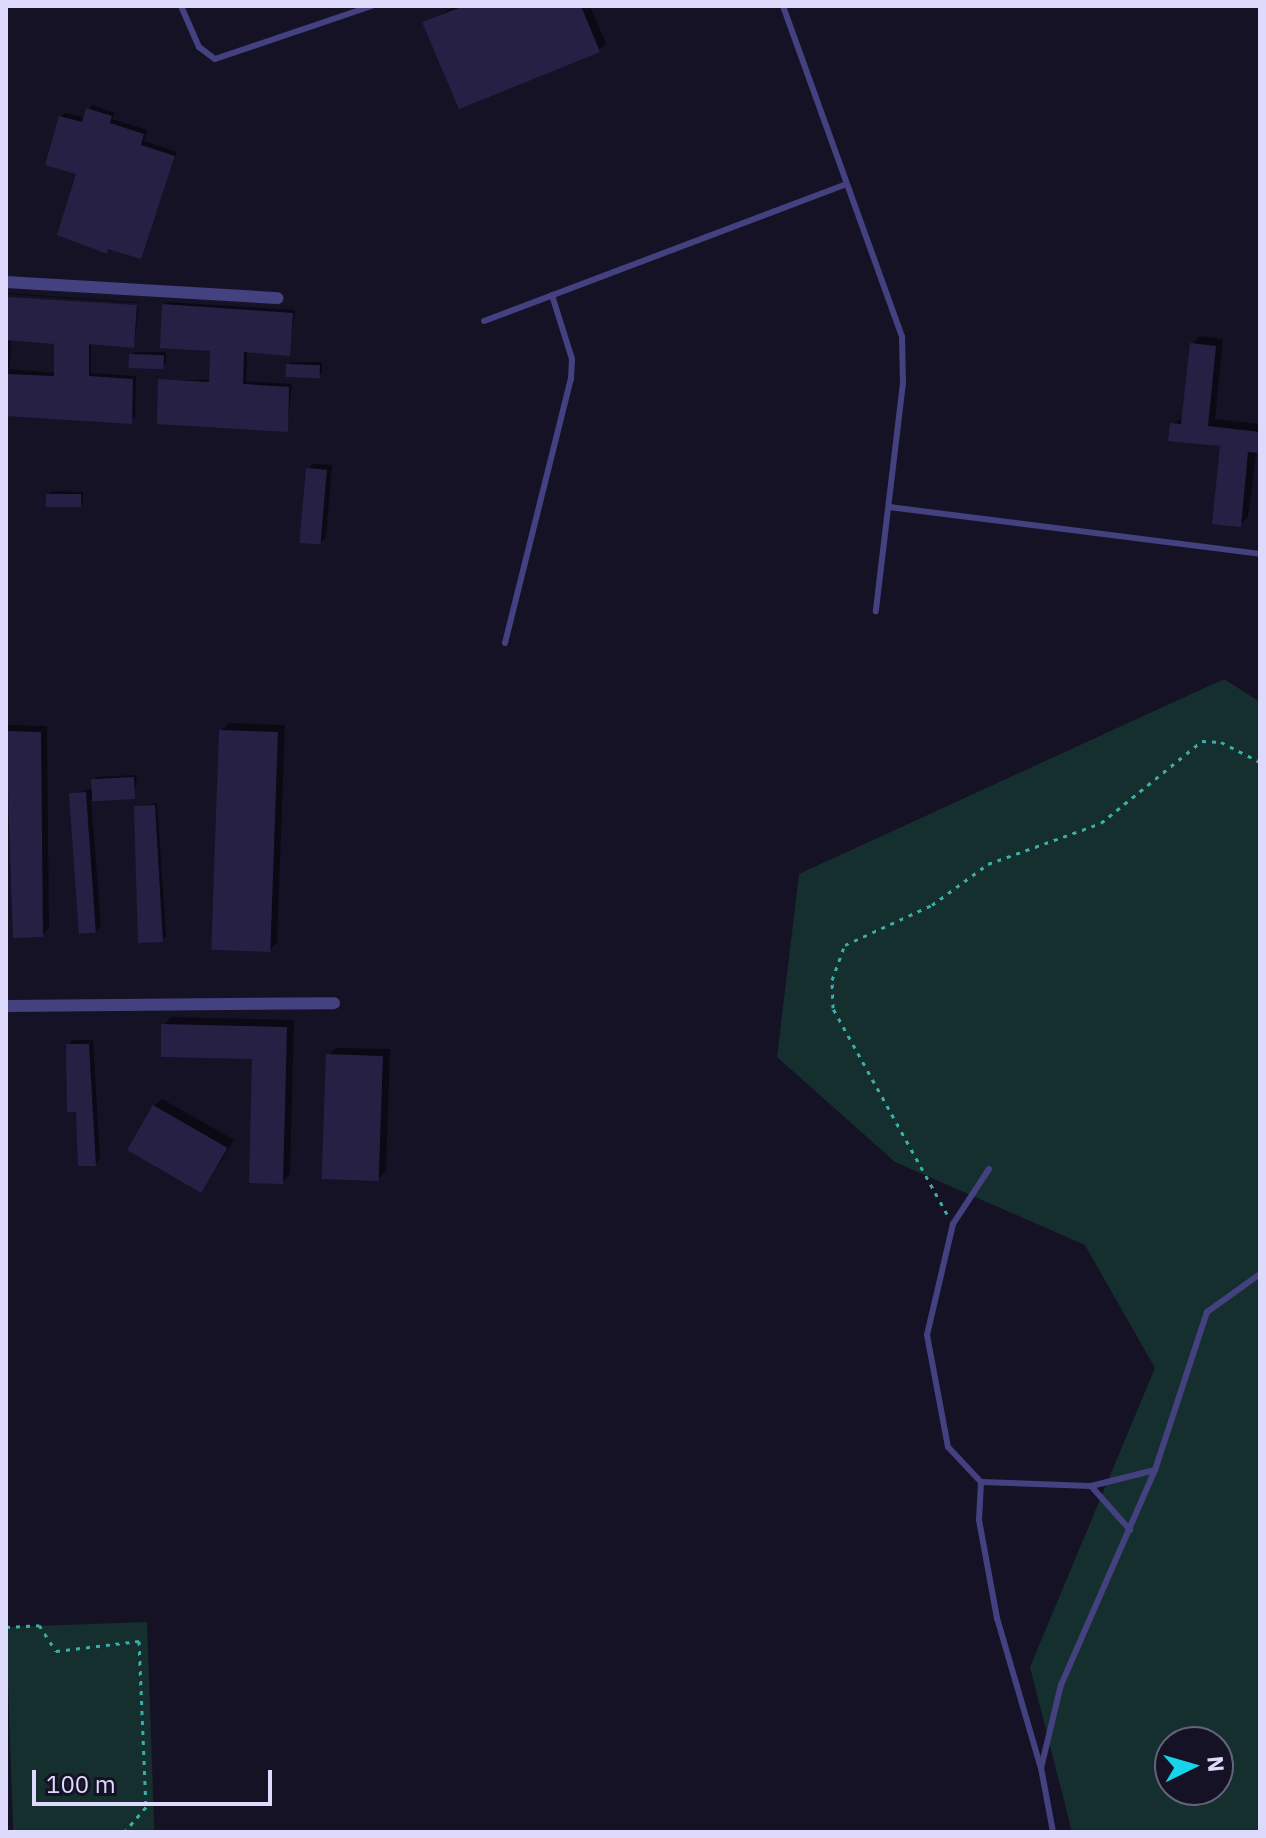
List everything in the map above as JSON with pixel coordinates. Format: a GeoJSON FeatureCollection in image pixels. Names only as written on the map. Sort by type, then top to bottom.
{"type":"FeatureCollection","features":[{"type":"Feature","properties":{"kind":"street"},"geometry":{"type":"LineString","coordinates":[[6,282],[278,298]]}},
{"type":"Feature","properties":{"kind":"street"},"geometry":{"type":"LineString","coordinates":[[6,1006],[334,1003]]}},
{"type":"Feature","properties":{"kind":"lane"},"geometry":{"type":"LineString","coordinates":[[181,6],[199,47],[215,59],[372,6]]}},
{"type":"Feature","properties":{"kind":"lane"},"geometry":{"type":"LineString","coordinates":[[783,6],[902,337],[903,383],[876,611]]}},
{"type":"Feature","properties":{"kind":"lane"},"geometry":{"type":"LineString","coordinates":[[484,321],[846,184]]}},
{"type":"Feature","properties":{"kind":"lane"},"geometry":{"type":"LineString","coordinates":[[505,643],[571,379],[572,359],[552,295]]}},
{"type":"Feature","properties":{"kind":"lane"},"geometry":{"type":"LineString","coordinates":[[889,507],[1260,554]]}},
{"type":"Feature","properties":{"kind":"lane"},"geometry":{"type":"LineString","coordinates":[[989,1169],[953,1224],[927,1335],[948,1447],[981,1482],[1091,1486],[1155,1470]]}},
{"type":"Feature","properties":{"kind":"lane"},"geometry":{"type":"LineString","coordinates":[[1041,1768],[1061,1685],[1155,1470],[1207,1312],[1260,1274]]}},
{"type":"Feature","properties":{"kind":"lane"},"geometry":{"type":"LineString","coordinates":[[981,1482],[979,1520],[997,1618],[1041,1768],[1053,1832]]}},
{"type":"Feature","properties":{"kind":"lane"},"geometry":{"type":"LineString","coordinates":[[1091,1486],[1130,1530]]}},
{"type":"Feature","properties":{"kind":"path"},"geometry":{"type":"LineString","coordinates":[[953,1224],[833,1008],[832,980],[845,945],[932,905],[988,864],[1101,823],[1202,741],[1221,742],[1260,762]]}},
{"type":"Feature","properties":{"kind":"path"},"geometry":{"type":"LineString","coordinates":[[6,1627],[39,1625],[56,1651],[139,1641],[146,1807],[124,1832]]}},
{"type":"Feature","properties":{"kind":"green space"},"geometry":{"type":"Polygon","coordinates":[[[1224,679],[1260,702],[1260,1832],[1072,1832],[1030,1667],[1155,1368],[1085,1245],[895,1162],[777,1057],[799,874],[1224,679]]]}},
{"type":"Feature","properties":{"kind":"green space"},"geometry":{"type":"Polygon","coordinates":[[[147,1622],[154,1832],[13,1832],[6,1627],[147,1622]]]}},
{"type":"Feature","properties":{"kind":"building"},"geometry":{"type":"Polygon","coordinates":[[[464,6],[581,6],[600,52],[459,109],[422,22],[464,6]]]}},
{"type":"Feature","properties":{"kind":"building"},"geometry":{"type":"Polygon","coordinates":[[[86,108],[112,116],[110,123],[144,134],[141,145],[175,156],[141,259],[108,249],[107,254],[57,235],[76,174],[45,165],[59,116],[82,122],[86,108]]]}},
{"type":"Feature","properties":{"kind":"building"},"geometry":{"type":"Polygon","coordinates":[[[6,297],[137,305],[134,348],[89,344],[89,376],[133,379],[132,424],[6,416],[6,374],[54,376],[54,344],[6,340],[6,297]]]}},
{"type":"Feature","properties":{"kind":"building"},"geometry":{"type":"Polygon","coordinates":[[[162,304],[293,313],[290,356],[244,352],[243,384],[289,387],[288,432],[157,424],[158,379],[209,382],[210,351],[160,348],[162,304]]]}},
{"type":"Feature","properties":{"kind":"building"},"geometry":{"type":"Polygon","coordinates":[[[1190,343],[1216,346],[1208,426],[1260,432],[1260,453],[1248,452],[1241,527],[1212,524],[1220,446],[1168,441],[1170,423],[1181,424],[1190,343]]]}},
{"type":"Feature","properties":{"kind":"building"},"geometry":{"type":"Polygon","coordinates":[[[129,354],[164,355],[163,369],[129,368],[129,354]]]}},
{"type":"Feature","properties":{"kind":"building"},"geometry":{"type":"Polygon","coordinates":[[[286,364],[320,365],[320,378],[286,377],[286,364]]]}},
{"type":"Feature","properties":{"kind":"building"},"geometry":{"type":"Polygon","coordinates":[[[306,468],[327,470],[320,545],[299,543],[306,468]]]}},
{"type":"Feature","properties":{"kind":"building"},"geometry":{"type":"Polygon","coordinates":[[[46,494],[81,494],[81,507],[46,507],[46,494]]]}},
{"type":"Feature","properties":{"kind":"building"},"geometry":{"type":"Polygon","coordinates":[[[219,730],[278,732],[270,952],[211,950],[219,730]]]}},
{"type":"Feature","properties":{"kind":"building"},"geometry":{"type":"Polygon","coordinates":[[[6,731],[41,732],[43,937],[13,938],[6,731]]]}},
{"type":"Feature","properties":{"kind":"building"},"geometry":{"type":"Polygon","coordinates":[[[134,777],[135,799],[92,801],[91,779],[134,777]]]}},
{"type":"Feature","properties":{"kind":"building"},"geometry":{"type":"Polygon","coordinates":[[[86,792],[96,933],[79,934],[69,793],[86,792]]]}},
{"type":"Feature","properties":{"kind":"building"},"geometry":{"type":"Polygon","coordinates":[[[155,805],[163,942],[138,943],[134,806],[155,805]]]}},
{"type":"Feature","properties":{"kind":"building"},"geometry":{"type":"Polygon","coordinates":[[[161,1024],[287,1027],[283,1184],[249,1183],[252,1059],[161,1057],[161,1024]]]}},
{"type":"Feature","properties":{"kind":"building"},"geometry":{"type":"Polygon","coordinates":[[[66,1044],[89,1044],[96,1166],[78,1166],[76,1112],[67,1112],[66,1044]]]}},
{"type":"Feature","properties":{"kind":"building"},"geometry":{"type":"Polygon","coordinates":[[[326,1054],[383,1056],[379,1181],[322,1179],[326,1054]]]}},
{"type":"Feature","properties":{"kind":"building"},"geometry":{"type":"Polygon","coordinates":[[[153,1105],[227,1148],[201,1193],[127,1150],[153,1105]]]}}]}
